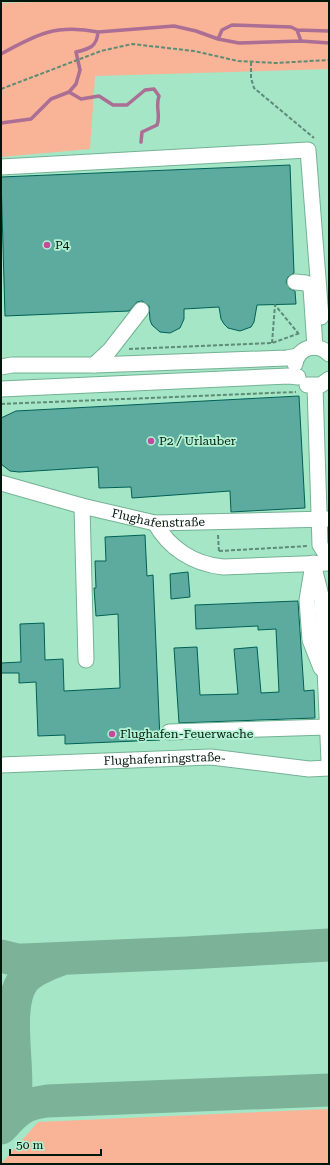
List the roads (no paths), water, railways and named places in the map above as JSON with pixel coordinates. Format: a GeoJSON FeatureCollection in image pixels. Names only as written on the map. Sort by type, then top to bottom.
{"type":"FeatureCollection","features":[{"type":"Feature","properties":{"kind":"street"},"geometry":{"type":"LineString","coordinates":[[1,167],[308,150],[319,320],[315,347]]}},
{"type":"Feature","properties":{"kind":"street"},"geometry":{"type":"LineString","coordinates":[[295,282],[309,285],[319,320]]}},
{"type":"Feature","properties":{"kind":"street"},"geometry":{"type":"LineString","coordinates":[[94,365],[110,350],[141,310]]}},
{"type":"Feature","properties":{"kind":"street"},"geometry":{"type":"LineString","coordinates":[[299,385],[294,367],[298,356],[305,349],[315,347],[320,348],[329,354]]}},
{"type":"Feature","properties":{"kind":"street"},"geometry":{"type":"LineString","coordinates":[[1,367],[287,358],[298,356]]}},
{"type":"Feature","properties":{"kind":"street"},"geometry":{"type":"LineString","coordinates":[[1,390],[289,376],[299,385]]}},
{"type":"Feature","properties":{"kind":"street"},"geometry":{"type":"LineString","coordinates":[[299,385],[321,385],[329,379]]}},
{"type":"Feature","properties":{"kind":"street"},"geometry":{"type":"LineString","coordinates":[[315,386],[324,519],[320,545],[313,563],[307,600],[310,640],[327,673],[327,727],[329,761]]}},
{"type":"Feature","properties":{"kind":"street","name":"Flughafenstraße"},"geometry":{"type":"LineString","coordinates":[[1,482],[82,506],[155,523],[324,519]]}},
{"type":"Feature","properties":{"kind":"street"},"geometry":{"type":"LineString","coordinates":[[82,506],[86,660]]}},
{"type":"Feature","properties":{"kind":"street"},"geometry":{"type":"LineString","coordinates":[[155,523],[162,535],[174,547],[192,559],[206,565],[220,567],[329,562]]}},
{"type":"Feature","properties":{"kind":"street"},"geometry":{"type":"LineString","coordinates":[[320,545],[329,559]]}},
{"type":"Feature","properties":{"kind":"street"},"geometry":{"type":"LineString","coordinates":[[313,563],[329,586]]}},
{"type":"Feature","properties":{"kind":"street"},"geometry":{"type":"LineString","coordinates":[[169,732],[327,727]]}},
{"type":"Feature","properties":{"kind":"street","name":"Flughafenringstraße-"},"geometry":{"type":"LineString","coordinates":[[1,764],[211,757],[309,769],[329,768]]}},
{"type":"Feature","properties":{"kind":"waterway"},"geometry":{"type":"LineString","coordinates":[[218,39],[222,30],[232,25],[291,27],[297,30],[301,41]]}},
{"type":"Feature","properties":{"kind":"waterway"},"geometry":{"type":"LineString","coordinates":[[1,123],[31,119],[51,99],[69,92],[76,84],[80,70],[76,52],[85,50],[92,46],[96,41],[98,32],[174,26],[196,31],[218,39],[239,43],[301,41],[329,43]]}},
{"type":"Feature","properties":{"kind":"waterway"},"geometry":{"type":"LineString","coordinates":[[1,54],[25,41],[47,32],[70,29],[98,32]]}},
{"type":"Feature","properties":{"kind":"waterway"},"geometry":{"type":"LineString","coordinates":[[297,30],[329,31]]}},
{"type":"Feature","properties":{"kind":"waterway"},"geometry":{"type":"LineString","coordinates":[[69,92],[81,99],[99,96],[113,105],[127,105],[145,90],[154,89],[159,96],[158,122],[157,125],[142,132],[141,142]]}},
{"type":"Feature","properties":{"kind":"place","name":"P4"},"geometry":{"type":"Point","coordinates":[47,245]}},
{"type":"Feature","properties":{"kind":"place","name":"P2 / Urlauber"},"geometry":{"type":"Point","coordinates":[151,441]}},
{"type":"Feature","properties":{"kind":"place","name":"Flughafen-Feuerwache"},"geometry":{"type":"Point","coordinates":[112,734]}}]}
